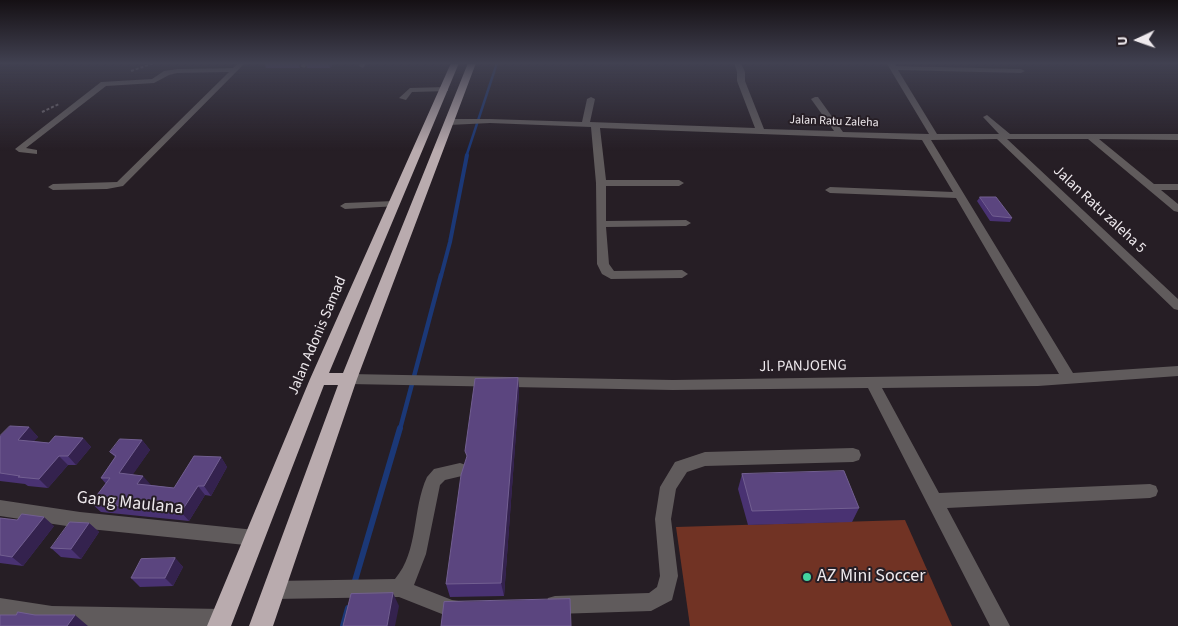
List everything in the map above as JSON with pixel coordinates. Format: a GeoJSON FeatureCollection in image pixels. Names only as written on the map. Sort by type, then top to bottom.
{"type":"FeatureCollection","features":[{"type":"Feature","properties":{"kind":"highway","name":"Jalan Adonis Samad"},"geometry":{"type":"LineString","coordinates":[[220,623],[318,379],[444,92]]}},
{"type":"Feature","properties":{"kind":"highway"},"geometry":{"type":"LineString","coordinates":[[261,626],[349,379],[461,92]]}},
{"type":"Feature","properties":{"kind":"highway"},"geometry":{"type":"LineString","coordinates":[[318,379],[349,379]]}},
{"type":"Feature","properties":{"kind":"street"},"geometry":{"type":"LineString","coordinates":[[34,152],[18,149],[93,92]]}},
{"type":"Feature","properties":{"kind":"street"},"geometry":{"type":"LineString","coordinates":[[53,188],[120,184],[213,92]]}},
{"type":"Feature","properties":{"kind":"street"},"geometry":{"type":"LineString","coordinates":[[403,98],[408,92]]}},
{"type":"Feature","properties":{"kind":"street"},"geometry":{"type":"LineString","coordinates":[[745,92],[761,132]]}},
{"type":"Feature","properties":{"kind":"street"},"geometry":{"type":"LineString","coordinates":[[906,92],[959,196],[1069,378]]}},
{"type":"Feature","properties":{"kind":"street"},"geometry":{"type":"LineString","coordinates":[[591,99],[588,119],[601,184],[603,264],[606,271],[611,275],[682,274]]}},
{"type":"Feature","properties":{"kind":"street"},"geometry":{"type":"LineString","coordinates":[[815,99],[840,134]]}},
{"type":"Feature","properties":{"kind":"street","name":"Jalan Ratu zaleha 5"},"geometry":{"type":"LineString","coordinates":[[987,117],[1003,136],[1178,306]]}},
{"type":"Feature","properties":{"kind":"street","name":"Jalan Ratu Zaleha"},"geometry":{"type":"LineString","coordinates":[[449,122],[490,121],[930,138],[1003,136],[1178,137]]}},
{"type":"Feature","properties":{"kind":"street"},"geometry":{"type":"LineString","coordinates":[[1090,136],[1178,209]]}},
{"type":"Feature","properties":{"kind":"street"},"geometry":{"type":"LineString","coordinates":[[601,184],[678,183]]}},
{"type":"Feature","properties":{"kind":"street"},"geometry":{"type":"LineString","coordinates":[[1152,187],[1178,187]]}},
{"type":"Feature","properties":{"kind":"street"},"geometry":{"type":"LineString","coordinates":[[830,190],[959,196]]}},
{"type":"Feature","properties":{"kind":"street"},"geometry":{"type":"LineString","coordinates":[[345,206],[394,204]]}},
{"type":"Feature","properties":{"kind":"street"},"geometry":{"type":"LineString","coordinates":[[601,224],[686,223]]}},
{"type":"Feature","properties":{"kind":"street","name":"Jl. PANJOENG"},"geometry":{"type":"LineString","coordinates":[[349,379],[673,385],[1038,381],[1178,371]]}},
{"type":"Feature","properties":{"kind":"street"},"geometry":{"type":"LineString","coordinates":[[872,382],[1000,626]]}},
{"type":"Feature","properties":{"kind":"street"},"geometry":{"type":"LineString","coordinates":[[541,606],[651,602],[665,593],[670,576],[663,519],[668,487],[681,467],[705,459],[854,455]]}},
{"type":"Feature","properties":{"kind":"street"},"geometry":{"type":"LineString","coordinates":[[399,588],[406,582],[415,565],[433,482],[440,474],[460,470]]}},
{"type":"Feature","properties":{"kind":"street"},"geometry":{"type":"LineString","coordinates":[[934,501],[1150,491]]}},
{"type":"Feature","properties":{"kind":"street","name":"Gang Maulana"},"geometry":{"type":"LineString","coordinates":[[0,508],[80,520],[255,538]]}},
{"type":"Feature","properties":{"kind":"street"},"geometry":{"type":"LineString","coordinates":[[274,590],[399,588],[452,609],[472,608]]}},
{"type":"Feature","properties":{"kind":"street"},"geometry":{"type":"LineString","coordinates":[[0,607],[52,616],[63,621],[220,623]]}},
{"type":"Feature","properties":{"kind":"street"},"geometry":{"type":"LineString","coordinates":[[0,622],[24,626]]}},
{"type":"Feature","properties":{"kind":"shaded area","name":"AZ Mini Soccer"},"geometry":{"type":"Polygon","coordinates":[[[905,520],[952,626],[690,626],[676,527],[905,520]]]}},
{"type":"Feature","properties":{"kind":"building"},"geometry":{"type":"Polygon","coordinates":[[[980,197],[996,197],[1012,218],[993,216],[980,197]]]}},
{"type":"Feature","properties":{"kind":"building"},"geometry":{"type":"Polygon","coordinates":[[[518,378],[501,583],[446,584],[461,475],[467,456],[465,451],[475,379],[518,378]]]}},
{"type":"Feature","properties":{"kind":"building"},"geometry":{"type":"Polygon","coordinates":[[[10,426],[29,427],[18,440],[49,443],[55,436],[83,438],[68,456],[59,456],[39,479],[18,477],[20,476],[0,473],[0,436],[10,426]]]}},
{"type":"Feature","properties":{"kind":"building"},"geometry":{"type":"Polygon","coordinates":[[[120,439],[142,440],[119,473],[143,476],[137,484],[174,488],[194,456],[221,457],[204,486],[198,486],[181,512],[91,503],[110,478],[101,478],[116,456],[110,452],[120,439]]]}},
{"type":"Feature","properties":{"kind":"building"},"geometry":{"type":"Polygon","coordinates":[[[844,471],[859,508],[752,511],[742,474],[844,471]]]}},
{"type":"Feature","properties":{"kind":"building"},"geometry":{"type":"Polygon","coordinates":[[[22,514],[44,517],[12,557],[0,555],[0,518],[17,520],[22,514]]]}},
{"type":"Feature","properties":{"kind":"building"},"geometry":{"type":"Polygon","coordinates":[[[70,522],[89,523],[71,549],[51,548],[70,522]]]}},
{"type":"Feature","properties":{"kind":"building"},"geometry":{"type":"Polygon","coordinates":[[[175,558],[165,578],[131,578],[141,559],[175,558]]]}},
{"type":"Feature","properties":{"kind":"building"},"geometry":{"type":"Polygon","coordinates":[[[393,593],[387,626],[343,626],[351,594],[393,593]]]}},
{"type":"Feature","properties":{"kind":"building"},"geometry":{"type":"Polygon","coordinates":[[[570,599],[571,626],[441,626],[444,602],[570,599]]]}},
{"type":"Feature","properties":{"kind":"building"},"geometry":{"type":"Polygon","coordinates":[[[18,612],[35,615],[75,615],[67,626],[0,626],[0,615],[16,615],[18,612]]]}},
{"type":"Feature","properties":{"kind":"waterway"},"geometry":{"type":"LineString","coordinates":[[466,157],[487,92]]}},
{"type":"Feature","properties":{"kind":"waterway"},"geometry":{"type":"LineString","coordinates":[[441,276],[450,242],[467,155]]}},
{"type":"Feature","properties":{"kind":"waterway"},"geometry":{"type":"LineString","coordinates":[[400,429],[441,275]]}},
{"type":"Feature","properties":{"kind":"waterway"},"geometry":{"type":"LineString","coordinates":[[354,584],[400,428]]}},
{"type":"Feature","properties":{"kind":"waterway"},"geometry":{"type":"LineString","coordinates":[[343,626],[348,608]]}},
{"type":"Feature","properties":{"kind":"place","name":"AZ Mini Soccer"},"geometry":{"type":"Point","coordinates":[807,577]}}]}
